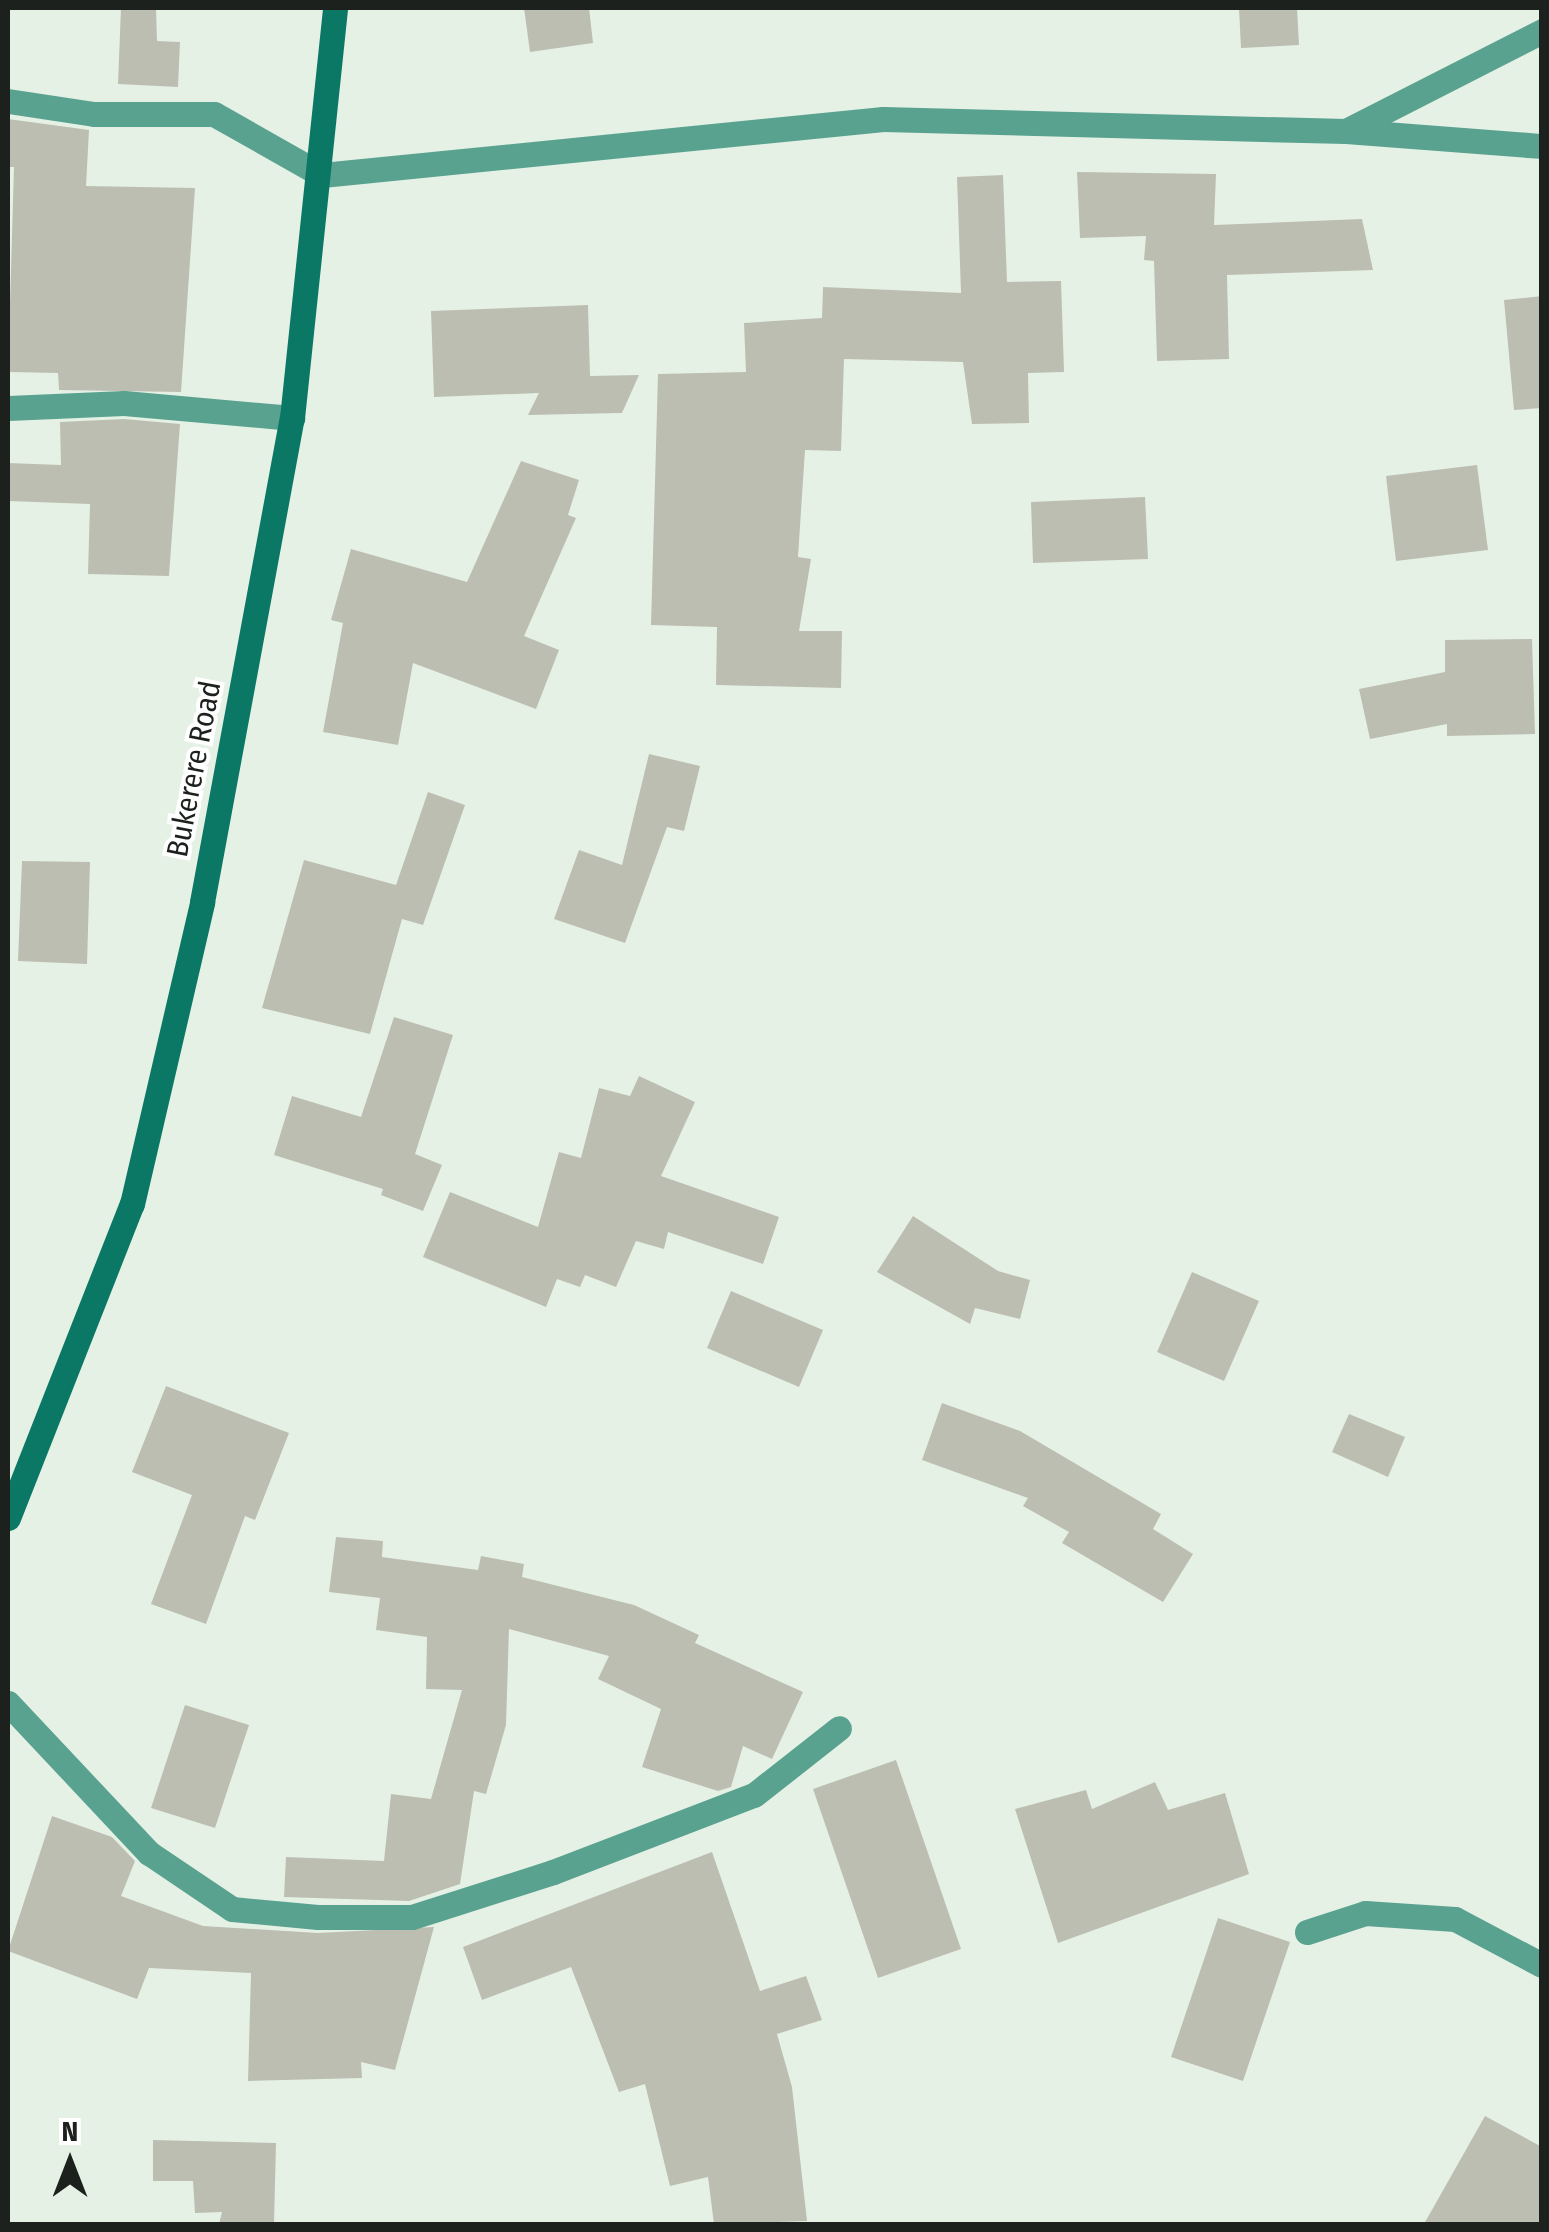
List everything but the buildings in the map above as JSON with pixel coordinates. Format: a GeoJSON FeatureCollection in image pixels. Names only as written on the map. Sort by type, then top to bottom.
{"type":"FeatureCollection","features":[{"type":"Feature","properties":{"kind":"street","name":"Bukerere Road"},"geometry":{"type":"LineString","coordinates":[[8,1518],[132,1204],[202,902],[292,418],[322,176],[336,8]]}},
{"type":"Feature","properties":{"kind":"street"},"geometry":{"type":"LineString","coordinates":[[1346,131],[1542,31]]}},
{"type":"Feature","properties":{"kind":"street"},"geometry":{"type":"LineString","coordinates":[[8,101],[94,114],[214,114],[322,176],[883,119],[1346,131],[1542,146]]}},
{"type":"Feature","properties":{"kind":"street"},"geometry":{"type":"LineString","coordinates":[[8,408],[124,403],[292,418]]}},
{"type":"Feature","properties":{"kind":"street"},"geometry":{"type":"LineString","coordinates":[[8,1702],[149,1853],[232,1908],[318,1917],[412,1917],[554,1872],[754,1795],[839,1728]]}},
{"type":"Feature","properties":{"kind":"street"},"geometry":{"type":"LineString","coordinates":[[1307,1932],[1365,1912],[1455,1919],[1542,1965]]}}]}
